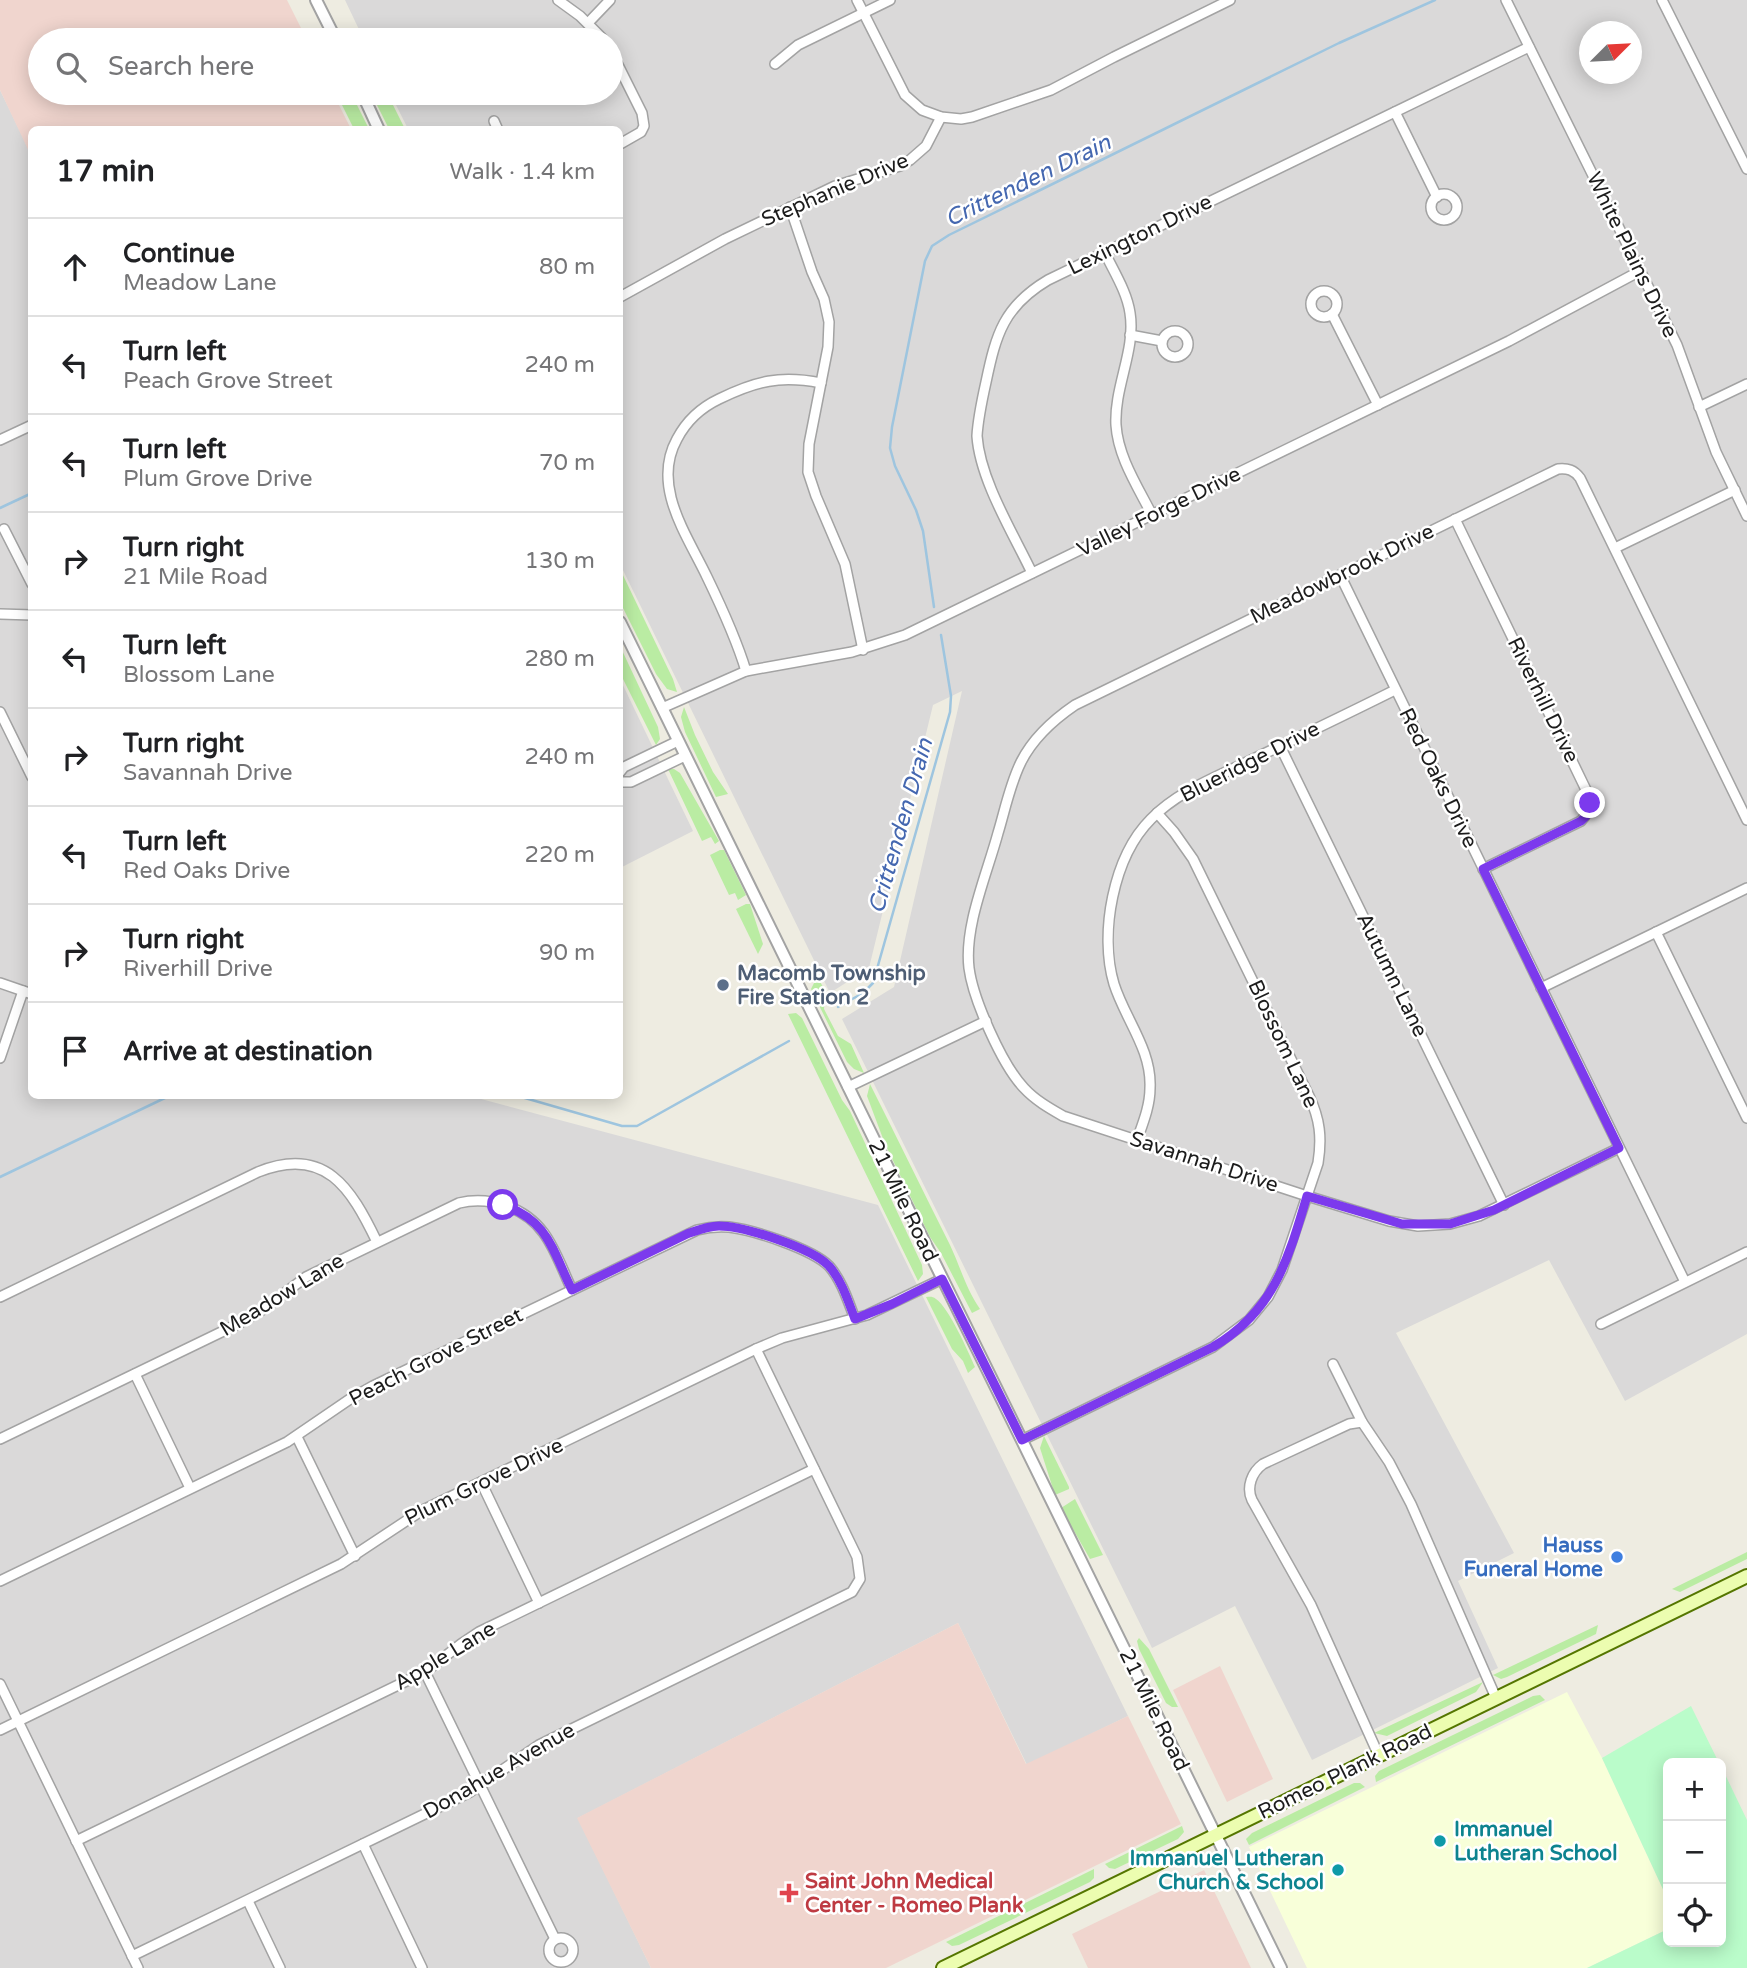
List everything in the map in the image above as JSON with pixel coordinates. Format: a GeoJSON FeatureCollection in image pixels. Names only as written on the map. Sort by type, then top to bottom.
{"type":"FeatureCollection","features":[{"type":"Feature","properties":{"kind":"main road","name":"Romeo Plank Road"},"geometry":{"type":"LineString","coordinates":[[943,1968],[1747,1576]]}},
{"type":"Feature","properties":{"kind":"street"},"geometry":{"type":"LineString","coordinates":[[317,0],[330,28]]}},
{"type":"Feature","properties":{"kind":"street"},"geometry":{"type":"LineString","coordinates":[[558,0],[593,28]]}},
{"type":"Feature","properties":{"kind":"street"},"geometry":{"type":"LineString","coordinates":[[588,23],[610,0]]}},
{"type":"Feature","properties":{"kind":"street"},"geometry":{"type":"LineString","coordinates":[[857,0],[905,95],[922,110],[940,117],[961,119],[1037,96],[1230,0]]}},
{"type":"Feature","properties":{"kind":"street"},"geometry":{"type":"LineString","coordinates":[[775,64],[798,45],[890,0]]}},
{"type":"Feature","properties":{"kind":"street","name":"White Plains Drive"},"geometry":{"type":"LineString","coordinates":[[1506,0],[1683,360],[1716,452],[1747,516]]}},
{"type":"Feature","properties":{"kind":"street"},"geometry":{"type":"LineString","coordinates":[[1662,0],[1747,169]]}},
{"type":"Feature","properties":{"kind":"street","name":"Lexington Drive"},"geometry":{"type":"LineString","coordinates":[[1032,573],[985,476],[978,450],[978,422],[991,355],[1007,315],[1024,295],[1048,280],[1529,47]]}},
{"type":"Feature","properties":{"kind":"street"},"geometry":{"type":"LineString","coordinates":[[623,75],[642,113],[644,126],[636,136],[623,142]]}},
{"type":"Feature","properties":{"kind":"street"},"geometry":{"type":"LineString","coordinates":[[368,105],[377,126]]}},
{"type":"Feature","properties":{"kind":"street"},"geometry":{"type":"LineString","coordinates":[[1395,112],[1437,197]]}},
{"type":"Feature","properties":{"kind":"street","name":"Stephanie Drive"},"geometry":{"type":"LineString","coordinates":[[623,295],[725,239],[790,207],[849,181],[900,166],[926,146],[940,117]]}},
{"type":"Feature","properties":{"kind":"street"},"geometry":{"type":"LineString","coordinates":[[790,207],[827,309],[828,347],[809,444],[808,472],[845,564],[863,650]]}},
{"type":"Feature","properties":{"kind":"street"},"geometry":{"type":"LineString","coordinates":[[1105,253],[1130,310],[1130,335],[1116,426],[1122,453],[1152,515]]}},
{"type":"Feature","properties":{"kind":"street","name":"Valley Forge Drive"},"geometry":{"type":"LineString","coordinates":[[662,708],[746,671],[863,650],[905,635],[1509,341],[1640,271]]}},
{"type":"Feature","properties":{"kind":"street"},"geometry":{"type":"LineString","coordinates":[[1332,314],[1378,405]]}},
{"type":"Feature","properties":{"kind":"street"},"geometry":{"type":"LineString","coordinates":[[1130,335],[1162,341]]}},
{"type":"Feature","properties":{"kind":"street"},"geometry":{"type":"LineString","coordinates":[[746,671],[728,620],[672,504],[667,477],[670,453],[695,414],[738,390],[782,378],[821,383]]}},
{"type":"Feature","properties":{"kind":"street"},"geometry":{"type":"LineString","coordinates":[[1699,407],[1747,384]]}},
{"type":"Feature","properties":{"kind":"street"},"geometry":{"type":"LineString","coordinates":[[0,440],[28,427]]}},
{"type":"Feature","properties":{"kind":"street","name":"Meadowbrook Drive"},"geometry":{"type":"LineString","coordinates":[[986,1021],[969,969],[971,928],[1015,775],[1034,741],[1055,720],[1075,705],[1558,469],[1570,469],[1580,478],[1747,820]]}},
{"type":"Feature","properties":{"kind":"street"},"geometry":{"type":"LineString","coordinates":[[1615,548],[1735,490]]}},
{"type":"Feature","properties":{"kind":"street","name":"Riverhill Drive"},"geometry":{"type":"LineString","coordinates":[[1455,519],[1584,784],[1590,803],[1586,816],[1581,821],[1483,869]]}},
{"type":"Feature","properties":{"kind":"street"},"geometry":{"type":"LineString","coordinates":[[4,529],[28,576]]}},
{"type":"Feature","properties":{"kind":"street","name":"Red Oaks Drive"},"geometry":{"type":"LineString","coordinates":[[1340,575],[1685,1282]]}},
{"type":"Feature","properties":{"kind":"street"},"geometry":{"type":"LineString","coordinates":[[0,614],[28,615]]}},
{"type":"Feature","properties":{"kind":"street","name":"21 Mile Road"},"geometry":{"type":"LineString","coordinates":[[623,628],[1281,1968]]}},
{"type":"Feature","properties":{"kind":"street","name":"Blueridge Drive"},"geometry":{"type":"LineString","coordinates":[[1137,1140],[1149,1101],[1150,1074],[1142,1047],[1123,1008],[1112,976],[1108,951],[1108,925],[1116,884],[1128,853],[1142,830],[1157,813],[1192,789],[1395,690]]}},
{"type":"Feature","properties":{"kind":"street"},"geometry":{"type":"LineString","coordinates":[[0,712],[28,769]]}},
{"type":"Feature","properties":{"kind":"street"},"geometry":{"type":"LineString","coordinates":[[623,768],[678,741]]}},
{"type":"Feature","properties":{"kind":"street","name":"Autumn Lane"},"geometry":{"type":"LineString","coordinates":[[1280,746],[1504,1205]]}},
{"type":"Feature","properties":{"kind":"street"},"geometry":{"type":"LineString","coordinates":[[623,782],[631,782],[685,756]]}},
{"type":"Feature","properties":{"kind":"street","name":"Blossom Lane"},"geometry":{"type":"LineString","coordinates":[[1022,1440],[1213,1347],[1238,1330],[1259,1310],[1276,1284],[1288,1255],[1320,1149],[1319,1122],[1315,1110],[1193,859],[1157,813]]}},
{"type":"Feature","properties":{"kind":"street"},"geometry":{"type":"LineString","coordinates":[[1541,988],[1747,888]]}},
{"type":"Feature","properties":{"kind":"street"},"geometry":{"type":"LineString","coordinates":[[1656,932],[1747,1118]]}},
{"type":"Feature","properties":{"kind":"street"},"geometry":{"type":"LineString","coordinates":[[0,984],[27,992],[0,1058]]}},
{"type":"Feature","properties":{"kind":"street"},"geometry":{"type":"LineString","coordinates":[[848,1087],[986,1021]]}},
{"type":"Feature","properties":{"kind":"street","name":"Savannah Drive"},"geometry":{"type":"LineString","coordinates":[[986,1021],[1014,1075],[1035,1098],[1063,1116],[1389,1221],[1418,1226],[1465,1221],[1504,1205],[1619,1148]]}},
{"type":"Feature","properties":{"kind":"street"},"geometry":{"type":"LineString","coordinates":[[0,1297],[257,1172],[281,1165],[316,1168],[338,1179],[355,1199],[377,1242]]}},
{"type":"Feature","properties":{"kind":"street","name":"Meadow Lane"},"geometry":{"type":"LineString","coordinates":[[0,1439],[238,1324],[262,1310],[297,1282],[459,1203],[493,1201],[519,1210],[538,1224],[545,1233],[572,1290]]}},
{"type":"Feature","properties":{"kind":"street","name":"Peach Grove Street"},"geometry":{"type":"LineString","coordinates":[[0,1581],[297,1437],[360,1393],[687,1234],[708,1227],[731,1227],[802,1249],[820,1259],[836,1276],[855,1319]]}},
{"type":"Feature","properties":{"kind":"street"},"geometry":{"type":"LineString","coordinates":[[1601,1324],[1747,1252]]}},
{"type":"Feature","properties":{"kind":"street","name":"Plum Grove Drive"},"geometry":{"type":"LineString","coordinates":[[0,1730],[355,1556],[406,1519],[756,1349],[782,1338],[855,1319],[942,1279]]}},
{"type":"Feature","properties":{"kind":"street"},"geometry":{"type":"LineString","coordinates":[[756,1349],[814,1469]]}},
{"type":"Feature","properties":{"kind":"street"},"geometry":{"type":"LineString","coordinates":[[1333,1364],[1362,1422],[1382,1451],[1411,1503],[1496,1698]]}},
{"type":"Feature","properties":{"kind":"street"},"geometry":{"type":"LineString","coordinates":[[135,1374],[190,1488]]}},
{"type":"Feature","properties":{"kind":"street"},"geometry":{"type":"LineString","coordinates":[[1362,1422],[1349,1424],[1263,1464],[1253,1475],[1249,1488],[1252,1500],[1311,1605],[1379,1756]]}},
{"type":"Feature","properties":{"kind":"street"},"geometry":{"type":"LineString","coordinates":[[297,1437],[355,1556]]}},
{"type":"Feature","properties":{"kind":"street","name":"Donahue Avenue"},"geometry":{"type":"LineString","coordinates":[[132,1956],[481,1786],[539,1745],[847,1595],[860,1580],[857,1557],[814,1469]]}},
{"type":"Feature","properties":{"kind":"street","name":"Apple Lane"},"geometry":{"type":"LineString","coordinates":[[76,1841],[425,1672],[469,1638],[814,1469]]}},
{"type":"Feature","properties":{"kind":"street"},"geometry":{"type":"LineString","coordinates":[[481,1482],[539,1603]]}},
{"type":"Feature","properties":{"kind":"street"},"geometry":{"type":"LineString","coordinates":[[425,1672],[555,1939]]}},
{"type":"Feature","properties":{"kind":"street"},"geometry":{"type":"LineString","coordinates":[[0,1684],[138,1968]]}},
{"type":"Feature","properties":{"kind":"street"},"geometry":{"type":"LineString","coordinates":[[363,1844],[422,1968]]}},
{"type":"Feature","properties":{"kind":"street"},"geometry":{"type":"LineString","coordinates":[[248,1901],[280,1968]]}},
{"type":"Feature","properties":{"kind":"shaded area"},"geometry":{"type":"Polygon","coordinates":[[[0,0],[287,0],[301,28],[28,28],[28,105],[339,105],[350,126],[28,126],[28,150],[0,90],[0,0]]]}},
{"type":"Feature","properties":{"kind":"shaded area"},"geometry":{"type":"Polygon","coordinates":[[[345,0],[1747,0],[1747,1334],[1625,1401],[1549,1260],[1396,1333],[1514,1553],[1458,1581],[1498,1668],[1312,1760],[1235,1606],[1152,1648],[842,1019],[894,987],[962,691],[933,705],[869,968],[830,993],[623,570],[623,126],[406,126],[396,105],[623,105],[623,28],[358,28],[345,0]]]}},
{"type":"Feature","properties":{"kind":"shaded area"},"geometry":{"type":"Polygon","coordinates":[[[0,90],[28,148],[28,1099],[481,1099],[878,1205],[1128,1716],[1027,1765],[958,1623],[578,1818],[651,1968],[0,1968],[0,90]]]}},
{"type":"Feature","properties":{"kind":"shaded area"},"geometry":{"type":"Polygon","coordinates":[[[623,685],[693,831],[623,866],[623,685]]]}},
{"type":"Feature","properties":{"kind":"shaded area"},"geometry":{"type":"Polygon","coordinates":[[[958,1623],[1026,1764],[1128,1716],[1181,1824],[886,1968],[651,1968],[577,1818],[958,1623]]]}},
{"type":"Feature","properties":{"kind":"shaded area"},"geometry":{"type":"Polygon","coordinates":[[[1220,1666],[1273,1779],[1227,1802],[1173,1690],[1220,1666]]]}},
{"type":"Feature","properties":{"kind":"shaded area"},"geometry":{"type":"Polygon","coordinates":[[[1567,1692],[1602,1758],[1663,1889],[1663,1931],[1587,1968],[1307,1968],[1249,1847],[1567,1692]]]}},
{"type":"Feature","properties":{"kind":"shaded area"},"geometry":{"type":"Polygon","coordinates":[[[1204,1870],[1251,1968],[1088,1968],[1072,1934],[1204,1870]]]}},
{"type":"Feature","properties":{"kind":"green space"},"geometry":{"type":"Polygon","coordinates":[[[342,105],[357,105],[368,126],[352,126],[342,105]]]}},
{"type":"Feature","properties":{"kind":"green space"},"geometry":{"type":"Polygon","coordinates":[[[377,105],[393,105],[404,126],[388,126],[377,105]]]}},
{"type":"Feature","properties":{"kind":"green space"},"geometry":{"type":"Polygon","coordinates":[[[623,575],[677,692],[667,689],[656,674],[623,608],[623,575]]]}},
{"type":"Feature","properties":{"kind":"green space"},"geometry":{"type":"Polygon","coordinates":[[[623,652],[658,727],[660,739],[656,745],[623,679],[623,652]]]}},
{"type":"Feature","properties":{"kind":"green space"},"geometry":{"type":"Polygon","coordinates":[[[684,707],[713,772],[728,794],[716,797],[685,732],[681,717],[684,707]]]}},
{"type":"Feature","properties":{"kind":"green space"},"geometry":{"type":"Polygon","coordinates":[[[668,769],[680,773],[719,841],[715,844],[711,837],[702,841],[668,769]]]}},
{"type":"Feature","properties":{"kind":"green space"},"geometry":{"type":"Polygon","coordinates":[[[724,850],[746,895],[738,900],[735,893],[729,895],[710,855],[724,850]]]}},
{"type":"Feature","properties":{"kind":"green space"},"geometry":{"type":"Polygon","coordinates":[[[750,904],[763,944],[758,954],[736,909],[750,904]]]}},
{"type":"Feature","properties":{"kind":"green space"},"geometry":{"type":"Polygon","coordinates":[[[819,980],[826,992],[824,1009],[838,1036],[851,1044],[864,1073],[847,1062],[811,989],[819,980]]]}},
{"type":"Feature","properties":{"kind":"green space"},"geometry":{"type":"Polygon","coordinates":[[[796,1013],[802,1018],[850,1111],[922,1265],[923,1274],[918,1281],[788,1014],[796,1013]]]}},
{"type":"Feature","properties":{"kind":"green space"},"geometry":{"type":"Polygon","coordinates":[[[870,1084],[980,1309],[972,1313],[930,1237],[885,1144],[867,1096],[870,1084]]]}},
{"type":"Feature","properties":{"kind":"green space"},"geometry":{"type":"Polygon","coordinates":[[[926,1297],[936,1299],[952,1320],[975,1367],[968,1373],[963,1361],[952,1349],[926,1297]]]}},
{"type":"Feature","properties":{"kind":"green space"},"geometry":{"type":"Polygon","coordinates":[[[1044,1436],[1069,1487],[1055,1495],[1040,1448],[1044,1436]]]}},
{"type":"Feature","properties":{"kind":"green space"},"geometry":{"type":"Polygon","coordinates":[[[1075,1499],[1103,1555],[1090,1559],[1061,1508],[1075,1499]]]}},
{"type":"Feature","properties":{"kind":"green space"},"geometry":{"type":"Polygon","coordinates":[[[1747,1552],[1747,1559],[1680,1592],[1672,1589],[1747,1552]]]}},
{"type":"Feature","properties":{"kind":"green space"},"geometry":{"type":"Polygon","coordinates":[[[1598,1625],[1596,1634],[1507,1677],[1501,1679],[1493,1675],[1598,1625]]]}},
{"type":"Feature","properties":{"kind":"green space"},"geometry":{"type":"Polygon","coordinates":[[[1139,1638],[1149,1649],[1178,1707],[1166,1703],[1139,1649],[1139,1638]]]}},
{"type":"Feature","properties":{"kind":"green space"},"geometry":{"type":"Polygon","coordinates":[[[1483,1682],[1476,1692],[1387,1736],[1374,1733],[1483,1682]]]}},
{"type":"Feature","properties":{"kind":"green space"},"geometry":{"type":"Polygon","coordinates":[[[1540,1695],[1545,1700],[1376,1782],[1375,1776],[1379,1771],[1540,1695]]]}},
{"type":"Feature","properties":{"kind":"green space"},"geometry":{"type":"Polygon","coordinates":[[[1691,1706],[1717,1758],[1663,1758],[1663,1889],[1602,1758],[1691,1706]]]}},
{"type":"Feature","properties":{"kind":"green space"},"geometry":{"type":"Polygon","coordinates":[[[1726,1776],[1747,1820],[1747,1968],[1587,1968],[1663,1931],[1663,1947],[1726,1947],[1726,1776]]]}},
{"type":"Feature","properties":{"kind":"green space"},"geometry":{"type":"Polygon","coordinates":[[[1354,1783],[1365,1787],[1249,1845],[1246,1839],[1252,1833],[1354,1783]]]}},
{"type":"Feature","properties":{"kind":"green space"},"geometry":{"type":"Polygon","coordinates":[[[1182,1826],[1184,1832],[1178,1839],[1115,1869],[1105,1864],[1182,1826]]]}},
{"type":"Feature","properties":{"kind":"green space"},"geometry":{"type":"Polygon","coordinates":[[[1094,1869],[1094,1878],[1090,1882],[959,1945],[952,1946],[946,1942],[1094,1869]]]}},
{"type":"Feature","properties":{"kind":"waterway","name":"Crittenden Drain"},"geometry":{"type":"LineString","coordinates":[[934,607],[923,531],[890,448],[925,261],[932,246],[949,235],[1339,43],[1435,0]]}},
{"type":"Feature","properties":{"kind":"waterway"},"geometry":{"type":"LineString","coordinates":[[0,508],[28,495]]}},
{"type":"Feature","properties":{"kind":"waterway","name":"Crittenden Drain"},"geometry":{"type":"LineString","coordinates":[[838,1007],[863,993],[873,983],[950,712],[951,696],[941,635]]}},
{"type":"Feature","properties":{"kind":"waterway","name":"Crittenden Drain"},"geometry":{"type":"LineString","coordinates":[[528,1099],[622,1126],[637,1126],[789,1041]]}},
{"type":"Feature","properties":{"kind":"waterway","name":"Crittenden Drain"},"geometry":{"type":"LineString","coordinates":[[0,1177],[163,1099]]}},
{"type":"Feature","properties":{"kind":"place","name":"Macomb Township Fire Station 2"},"geometry":{"type":"Point","coordinates":[723,985]}},
{"type":"Feature","properties":{"kind":"place","name":"Hauss Funeral Home"},"geometry":{"type":"Point","coordinates":[1617,1557]}},
{"type":"Feature","properties":{"kind":"place","name":"Immanuel Lutheran School"},"geometry":{"type":"Point","coordinates":[1440,1841]}},
{"type":"Feature","properties":{"kind":"place","name":"Immanuel Lutheran Church & School"},"geometry":{"type":"Point","coordinates":[1338,1870]}},
{"type":"Feature","properties":{"kind":"place","name":"Saint John Medical Center - Romeo Plank"},"geometry":{"type":"Point","coordinates":[789,1893]}},
{"type":"Feature","properties":{"kind":"route"},"geometry":{"type":"LineString","coordinates":[[503,1205],[519,1210],[538,1224],[545,1233],[572,1290],[687,1234],[719,1226],[743,1230],[812,1253],[836,1276],[855,1319],[942,1279],[1022,1440],[1213,1347],[1250,1320],[1276,1284],[1307,1196],[1402,1224],[1450,1224],[1494,1210],[1619,1148],[1483,869],[1581,821],[1586,816],[1590,803]]}}]}
